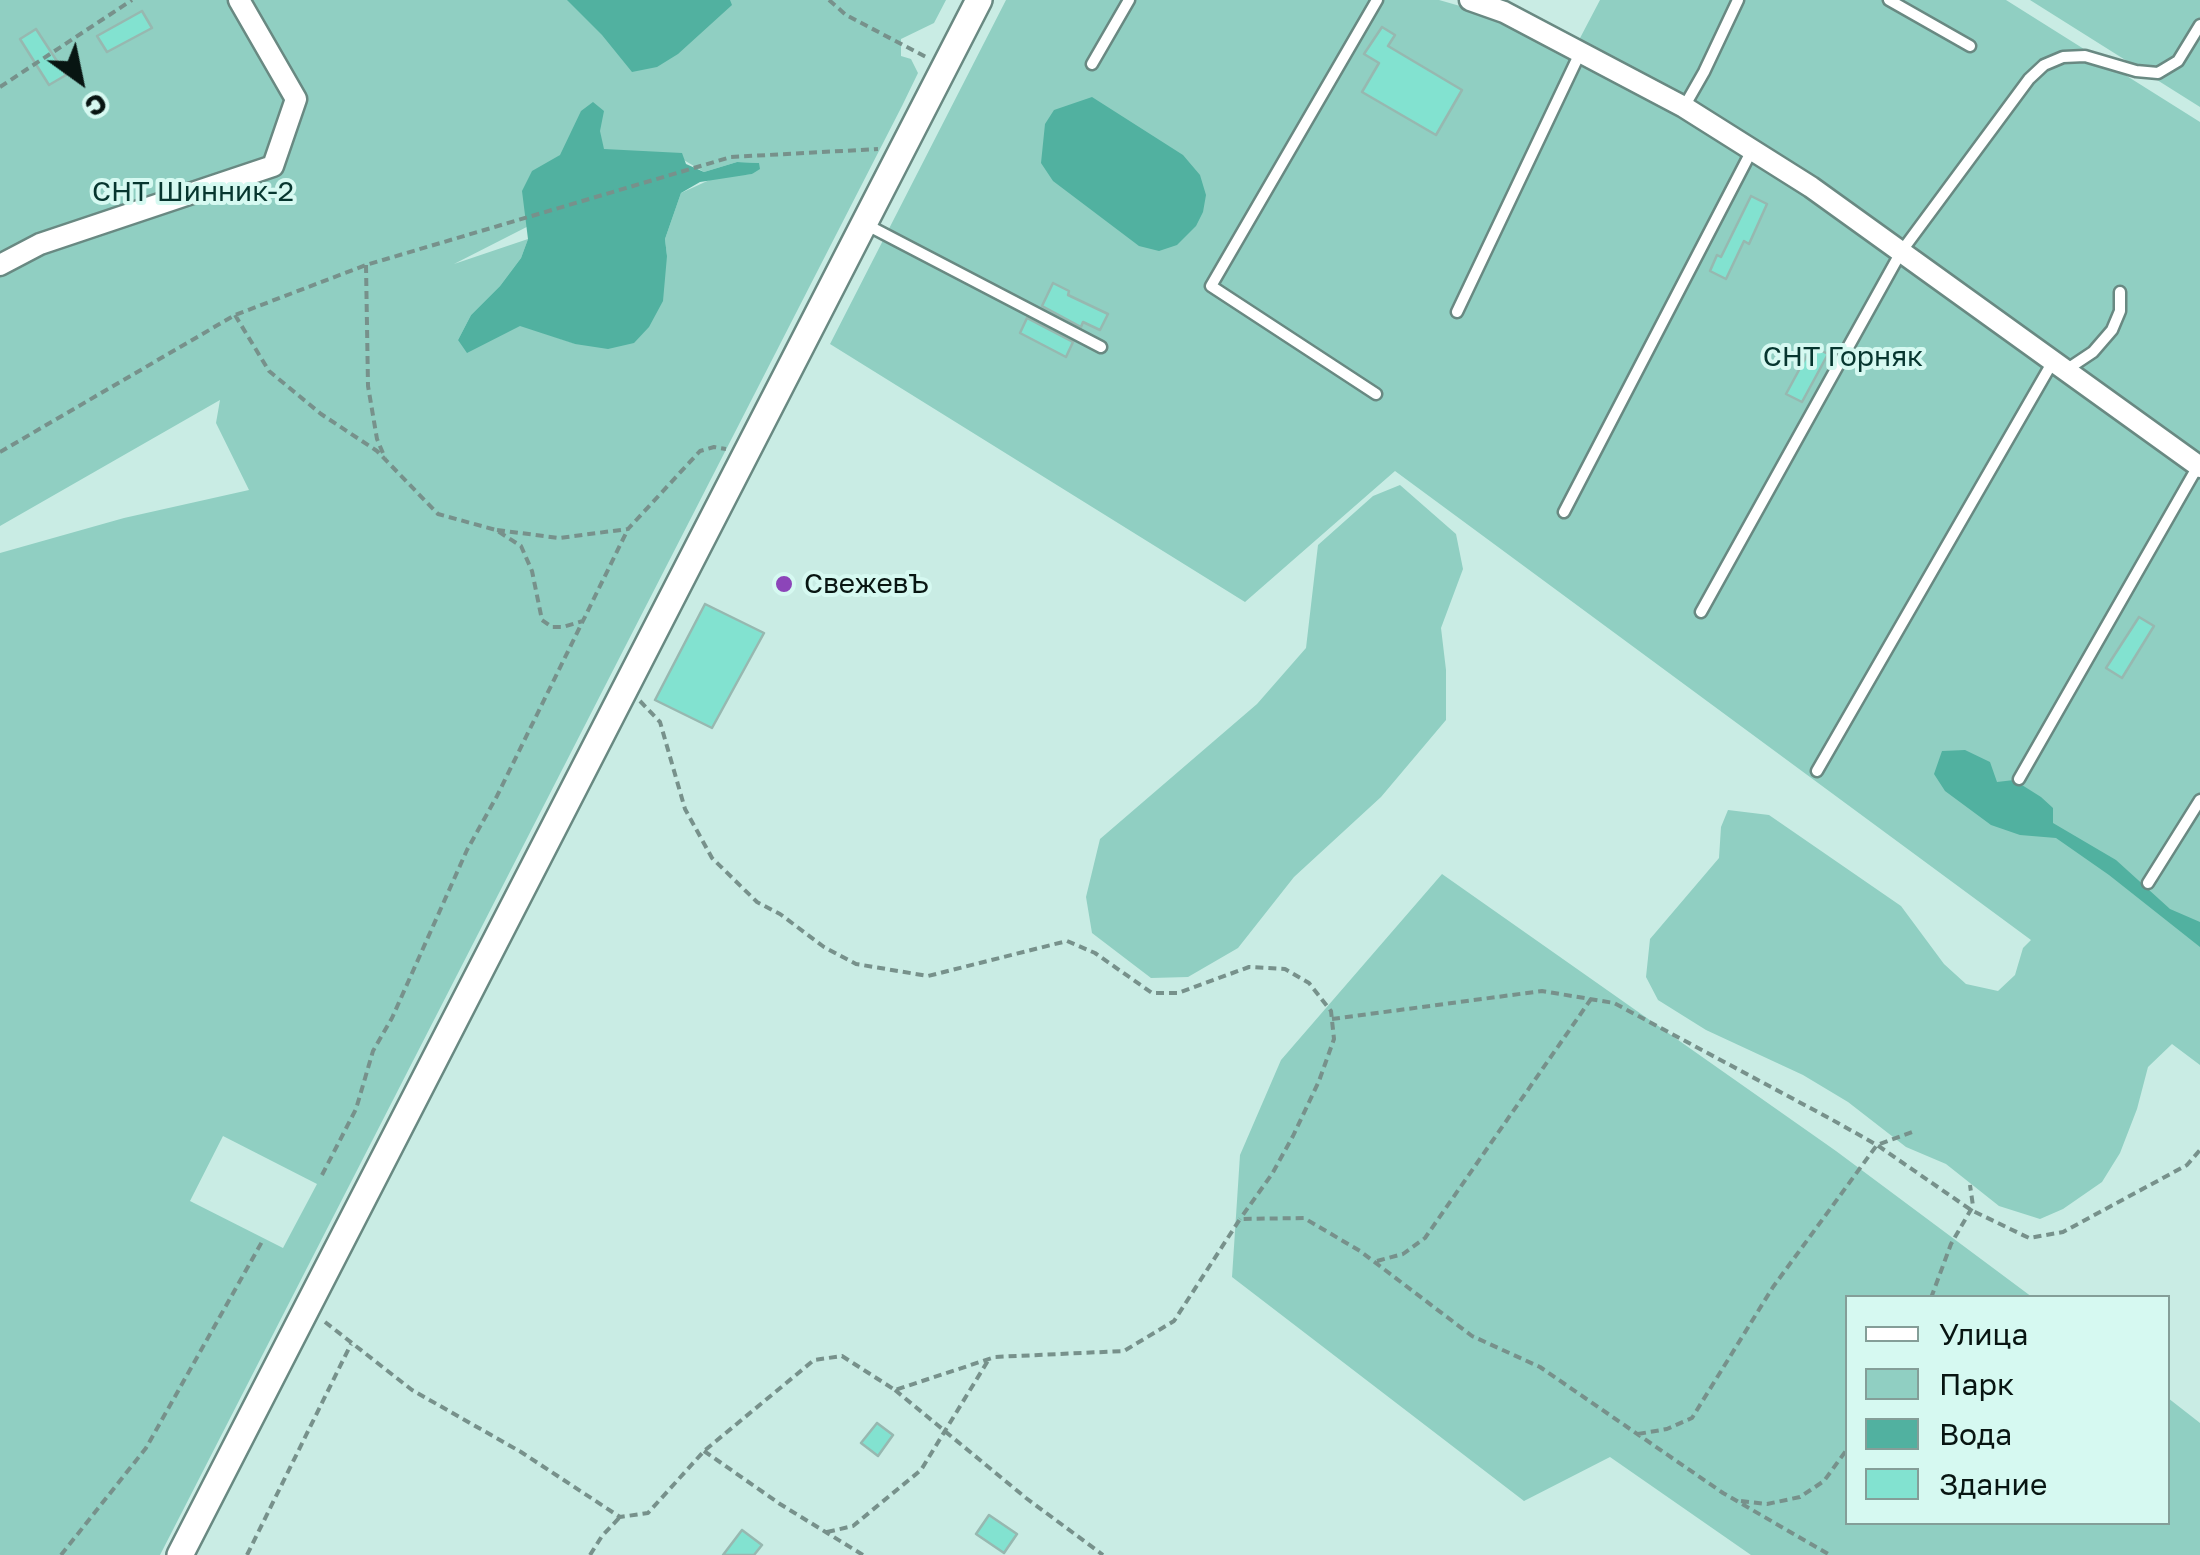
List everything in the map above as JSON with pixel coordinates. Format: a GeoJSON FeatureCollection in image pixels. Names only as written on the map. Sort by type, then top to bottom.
{"type":"FeatureCollection","features":[{"type":"Feature","properties":{"kind":"street"},"geometry":{"type":"LineString","coordinates":[[0,265],[40,244],[273,166],[296,99],[240,0]]}},
{"type":"Feature","properties":{"kind":"street"},"geometry":{"type":"LineString","coordinates":[[180,1555],[978,0]]}},
{"type":"Feature","properties":{"kind":"street"},"geometry":{"type":"LineString","coordinates":[[1470,0],[1504,12],[1684,106],[1811,187],[2199,467]]}},
{"type":"Feature","properties":{"kind":"lane"},"geometry":{"type":"LineString","coordinates":[[1092,64],[1129,0]]}},
{"type":"Feature","properties":{"kind":"lane"},"geometry":{"type":"LineString","coordinates":[[1376,0],[1210,286],[1376,394]]}},
{"type":"Feature","properties":{"kind":"lane"},"geometry":{"type":"LineString","coordinates":[[1684,106],[1738,0]]}},
{"type":"Feature","properties":{"kind":"lane"},"geometry":{"type":"LineString","coordinates":[[1891,0],[1970,46]]}},
{"type":"Feature","properties":{"kind":"lane"},"geometry":{"type":"LineString","coordinates":[[1701,612],[1901,252],[2030,78],[2044,65],[2063,56],[2085,56],[2136,72],[2158,73],[2178,61],[2200,25]]}},
{"type":"Feature","properties":{"kind":"lane"},"geometry":{"type":"LineString","coordinates":[[1458,312],[1580,52]]}},
{"type":"Feature","properties":{"kind":"lane"},"geometry":{"type":"LineString","coordinates":[[1564,512],[1752,150]]}},
{"type":"Feature","properties":{"kind":"lane"},"geometry":{"type":"LineString","coordinates":[[864,224],[1101,347]]}},
{"type":"Feature","properties":{"kind":"lane"},"geometry":{"type":"LineString","coordinates":[[1817,771],[2059,366],[2093,352],[2112,330],[2120,311],[2120,292]]}},
{"type":"Feature","properties":{"kind":"lane"},"geometry":{"type":"LineString","coordinates":[[2019,779],[2199,467]]}},
{"type":"Feature","properties":{"kind":"lane"},"geometry":{"type":"LineString","coordinates":[[2148,884],[2200,800]]}},
{"type":"Feature","properties":{"kind":"path"},"geometry":{"type":"LineString","coordinates":[[0,87],[132,0]]}},
{"type":"Feature","properties":{"kind":"path"},"geometry":{"type":"LineString","coordinates":[[829,0],[846,15],[945,65]]}},
{"type":"Feature","properties":{"kind":"path"},"geometry":{"type":"LineString","coordinates":[[0,452],[235,316],[366,265],[732,157],[903,148]]}},
{"type":"Feature","properties":{"kind":"path"},"geometry":{"type":"LineString","coordinates":[[366,265],[368,386],[377,438],[386,462]]}},
{"type":"Feature","properties":{"kind":"path"},"geometry":{"type":"LineString","coordinates":[[235,316],[269,371],[376,452],[438,514],[496,530],[558,538],[628,529]]}},
{"type":"Feature","properties":{"kind":"path"},"geometry":{"type":"LineString","coordinates":[[322,1175],[356,1109],[372,1051],[392,1018],[467,850],[628,529],[700,452],[714,447],[745,455]]}},
{"type":"Feature","properties":{"kind":"path"},"geometry":{"type":"LineString","coordinates":[[496,530],[521,546],[528,558],[542,620],[552,627],[583,621]]}},
{"type":"Feature","properties":{"kind":"path"},"geometry":{"type":"LineString","coordinates":[[624,691],[646,705],[660,722],[686,809],[712,858],[757,902],[780,914],[824,948],[856,964],[928,976],[1067,941],[1095,953],[1152,993],[1178,993],[1249,967],[1285,969],[1310,984],[1332,1012],[1334,1039],[1319,1081],[1272,1174],[1174,1322],[1124,1351],[989,1359],[896,1390]]}},
{"type":"Feature","properties":{"kind":"path"},"geometry":{"type":"LineString","coordinates":[[1332,1019],[1542,991],[1614,1003],[1877,1145],[1970,1210],[2029,1238],[2062,1232],[2187,1165],[2200,1150]]}},
{"type":"Feature","properties":{"kind":"path"},"geometry":{"type":"LineString","coordinates":[[1374,1262],[1404,1254],[1426,1238],[1590,999]]}},
{"type":"Feature","properties":{"kind":"path"},"geometry":{"type":"LineString","coordinates":[[1638,1434],[1692,1418],[1774,1287],[1877,1145],[1915,1131]]}},
{"type":"Feature","properties":{"kind":"path"},"geometry":{"type":"LineString","coordinates":[[1933,1295],[1951,1244],[1974,1206],[1970,1185]]}},
{"type":"Feature","properties":{"kind":"path"},"geometry":{"type":"LineString","coordinates":[[1240,1219],[1304,1218],[1374,1262],[1472,1336],[1540,1367],[1737,1501],[1830,1555]]}},
{"type":"Feature","properties":{"kind":"path"},"geometry":{"type":"LineString","coordinates":[[62,1555],[146,1448],[262,1240]]}},
{"type":"Feature","properties":{"kind":"path"},"geometry":{"type":"LineString","coordinates":[[306,1308],[412,1390],[522,1452],[620,1517]]}},
{"type":"Feature","properties":{"kind":"path"},"geometry":{"type":"LineString","coordinates":[[247,1555],[352,1343]]}},
{"type":"Feature","properties":{"kind":"path"},"geometry":{"type":"LineString","coordinates":[[594,1554],[602,1536],[620,1517],[648,1513],[704,1451],[814,1360],[842,1356],[896,1390],[944,1434],[1104,1555]]}},
{"type":"Feature","properties":{"kind":"path"},"geometry":{"type":"LineString","coordinates":[[827,1532],[853,1526],[921,1470],[989,1359]]}},
{"type":"Feature","properties":{"kind":"path"},"geometry":{"type":"LineString","coordinates":[[704,1451],[780,1504],[864,1555]]}},
{"type":"Feature","properties":{"kind":"path"},"geometry":{"type":"LineString","coordinates":[[1737,1501],[1767,1504],[1800,1496],[1824,1481],[1845,1452]]}},
{"type":"Feature","properties":{"kind":"green space","name":"СНТ Шинник-2"},"geometry":{"type":"Polygon","coordinates":[[[0,0],[946,0],[934,23],[901,39],[901,56],[911,59],[918,73],[902,106],[160,1555],[0,1555],[0,553],[124,518],[249,490],[216,423],[220,400],[0,526],[0,0]],[[672,153],[454,264],[528,239],[521,258],[471,315],[458,340],[505,332],[520,325],[576,344],[667,256],[665,239],[681,193],[716,177],[752,174],[759,163],[737,162],[704,172],[672,153]],[[223,1136],[190,1201],[283,1248],[317,1184],[223,1136]]]}},
{"type":"Feature","properties":{"kind":"green space","name":"СНТ Горняк"},"geometry":{"type":"Polygon","coordinates":[[[1006,0],[1439,0],[1579,40],[1600,0],[2006,0],[2200,122],[2200,1065],[2172,1044],[2148,1067],[2120,1153],[2102,1182],[2063,1209],[2040,1219],[1999,1206],[1946,1164],[1906,1147],[1848,1102],[1803,1075],[1706,1030],[1658,1000],[1646,977],[1650,939],[1719,858],[1721,827],[1728,810],[1769,815],[1901,906],[1944,964],[1966,984],[1998,991],[2015,975],[2023,948],[2031,940],[1395,471],[1245,602],[830,344],[1006,0]]]}},
{"type":"Feature","properties":{"kind":"green space"},"geometry":{"type":"Polygon","coordinates":[[[2030,0],[2200,0],[2200,107],[2030,0]]]}},
{"type":"Feature","properties":{"kind":"green space"},"geometry":{"type":"Polygon","coordinates":[[[1400,485],[1456,534],[1463,569],[1441,628],[1446,720],[1381,797],[1294,877],[1238,948],[1188,977],[1151,978],[1092,933],[1086,897],[1100,839],[1257,704],[1306,648],[1318,545],[1373,496],[1400,485]]]}},
{"type":"Feature","properties":{"kind":"green space"},"geometry":{"type":"Polygon","coordinates":[[[1442,874],[1836,1151],[2029,1295],[1845,1295],[1845,1525],[2170,1525],[2170,1400],[2200,1423],[2200,1555],[1751,1555],[1610,1457],[1524,1501],[1232,1277],[1240,1155],[1281,1060],[1442,874]]]}},
{"type":"Feature","properties":{"kind":"water"},"geometry":{"type":"Polygon","coordinates":[[[567,0],[730,0],[732,5],[678,54],[657,67],[632,72],[567,0]]]}},
{"type":"Feature","properties":{"kind":"water"},"geometry":{"type":"Polygon","coordinates":[[[1092,97],[1183,155],[1200,175],[1206,195],[1203,212],[1196,226],[1177,245],[1159,251],[1139,246],[1053,181],[1041,163],[1045,124],[1054,110],[1092,97]]]}},
{"type":"Feature","properties":{"kind":"water"},"geometry":{"type":"Polygon","coordinates":[[[593,102],[604,111],[600,131],[604,149],[682,153],[686,164],[704,172],[737,162],[759,163],[760,169],[752,174],[700,182],[681,193],[665,239],[663,301],[649,327],[634,343],[608,349],[575,344],[520,326],[467,353],[458,340],[471,315],[521,258],[528,239],[522,191],[532,171],[560,155],[581,111],[593,102]]]}},
{"type":"Feature","properties":{"kind":"water"},"geometry":{"type":"Polygon","coordinates":[[[1965,750],[1990,762],[1997,782],[2014,780],[2041,797],[2053,808],[2053,823],[2116,860],[2170,909],[2200,922],[2200,947],[2056,838],[2020,835],[1991,825],[1945,791],[1934,774],[1942,751],[1965,750]]]}},
{"type":"Feature","properties":{"kind":"building"},"geometry":{"type":"Polygon","coordinates":[[[142,11],[152,28],[107,52],[97,36],[142,11]]]}},
{"type":"Feature","properties":{"kind":"building"},"geometry":{"type":"Polygon","coordinates":[[[1382,27],[1395,35],[1388,46],[1462,90],[1436,135],[1362,92],[1379,63],[1364,54],[1382,27]]]}},
{"type":"Feature","properties":{"kind":"building"},"geometry":{"type":"Polygon","coordinates":[[[36,29],[66,75],[49,85],[20,39],[36,29]]]}},
{"type":"Feature","properties":{"kind":"building"},"geometry":{"type":"Polygon","coordinates":[[[1751,196],[1767,204],[1749,244],[1744,241],[1726,279],[1710,271],[1751,196]]]}},
{"type":"Feature","properties":{"kind":"building"},"geometry":{"type":"Polygon","coordinates":[[[1053,283],[1069,291],[1068,295],[1108,314],[1100,330],[1083,322],[1081,327],[1042,306],[1053,283]]]}},
{"type":"Feature","properties":{"kind":"building"},"geometry":{"type":"Polygon","coordinates":[[[1027,318],[1073,342],[1066,357],[1020,333],[1027,318]]]}},
{"type":"Feature","properties":{"kind":"building"},"geometry":{"type":"Polygon","coordinates":[[[1812,346],[1828,354],[1802,402],[1786,394],[1812,346]]]}},
{"type":"Feature","properties":{"kind":"building"},"geometry":{"type":"Polygon","coordinates":[[[705,604],[764,633],[712,728],[655,700],[705,604]]]}},
{"type":"Feature","properties":{"kind":"building"},"geometry":{"type":"Polygon","coordinates":[[[2139,617],[2154,626],[2122,678],[2106,668],[2139,617]]]}},
{"type":"Feature","properties":{"kind":"building"},"geometry":{"type":"Polygon","coordinates":[[[877,1423],[893,1435],[878,1456],[861,1443],[877,1423]]]}},
{"type":"Feature","properties":{"kind":"building"},"geometry":{"type":"Polygon","coordinates":[[[989,1515],[1017,1534],[1004,1553],[976,1534],[989,1515]]]}},
{"type":"Feature","properties":{"kind":"building"},"geometry":{"type":"Polygon","coordinates":[[[742,1530],[762,1545],[754,1555],[723,1555],[742,1530]]]}},
{"type":"Feature","properties":{"kind":"place","name":"СвежевЪ"},"geometry":{"type":"Point","coordinates":[784,584]}}]}
